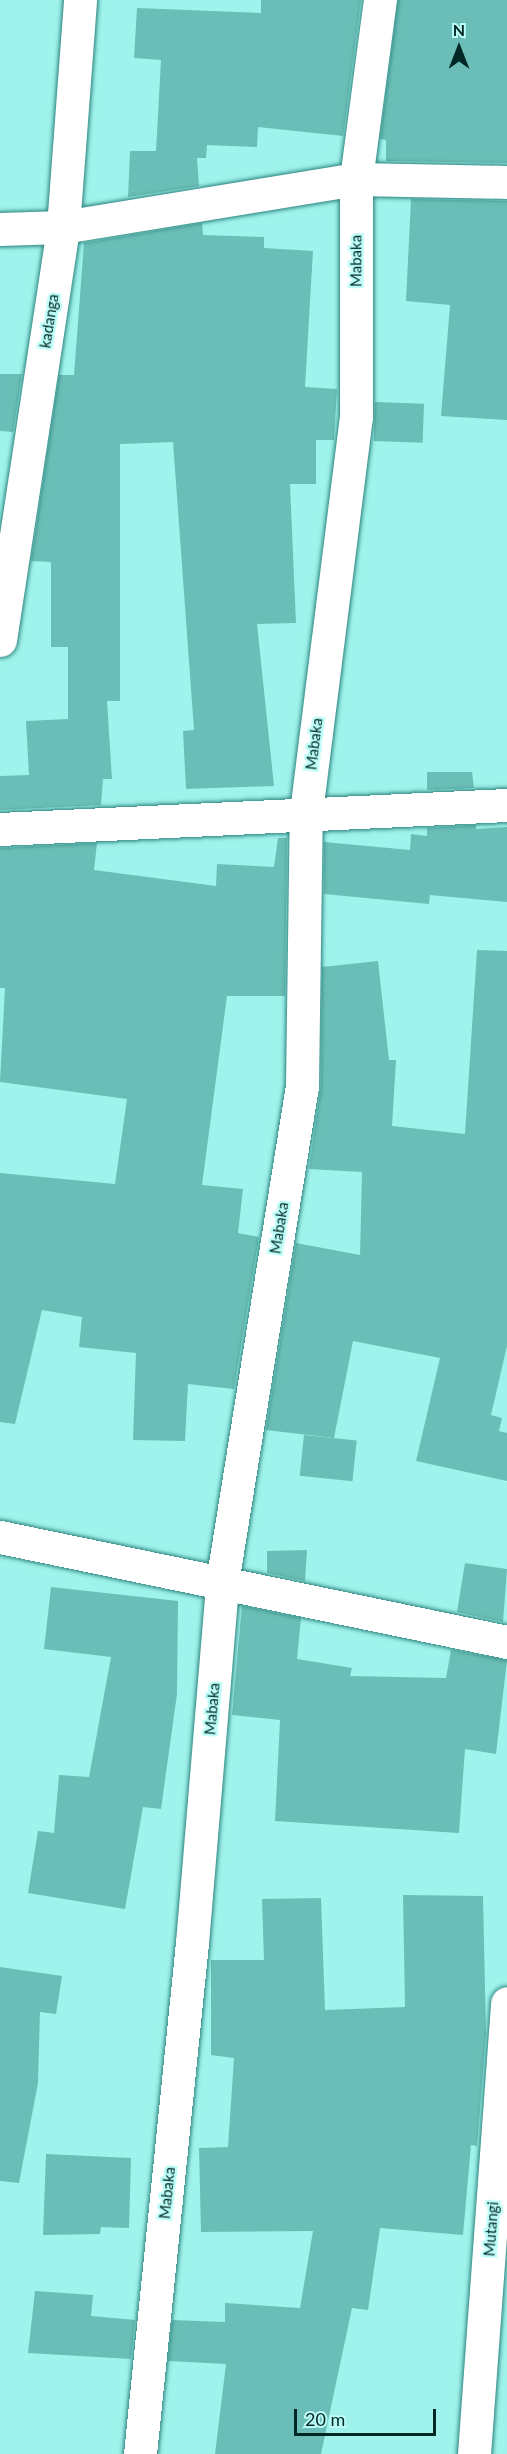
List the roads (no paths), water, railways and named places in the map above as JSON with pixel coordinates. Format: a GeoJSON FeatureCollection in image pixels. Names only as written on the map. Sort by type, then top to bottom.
{"type":"FeatureCollection","features":[{"type":"Feature","properties":{"kind":"street","name":"kadanga"},"geometry":{"type":"LineString","coordinates":[[0,640],[63,227],[80,0]]}},
{"type":"Feature","properties":{"kind":"street","name":"Mabaka"},"geometry":{"type":"LineString","coordinates":[[140,2454],[192,1943],[222,1583],[302,1086],[306,812],[356,417],[356,179],[380,0]]}},
{"type":"Feature","properties":{"kind":"street"},"geometry":{"type":"LineString","coordinates":[[0,229],[63,227],[356,179],[507,182]]}},
{"type":"Feature","properties":{"kind":"street"},"geometry":{"type":"LineString","coordinates":[[0,829],[306,812],[507,805]]}},
{"type":"Feature","properties":{"kind":"street"},"geometry":{"type":"LineString","coordinates":[[0,1537],[507,1642]]}},
{"type":"Feature","properties":{"kind":"street","name":"Mutangi"},"geometry":{"type":"LineString","coordinates":[[474,2454],[507,2003]]}}]}
